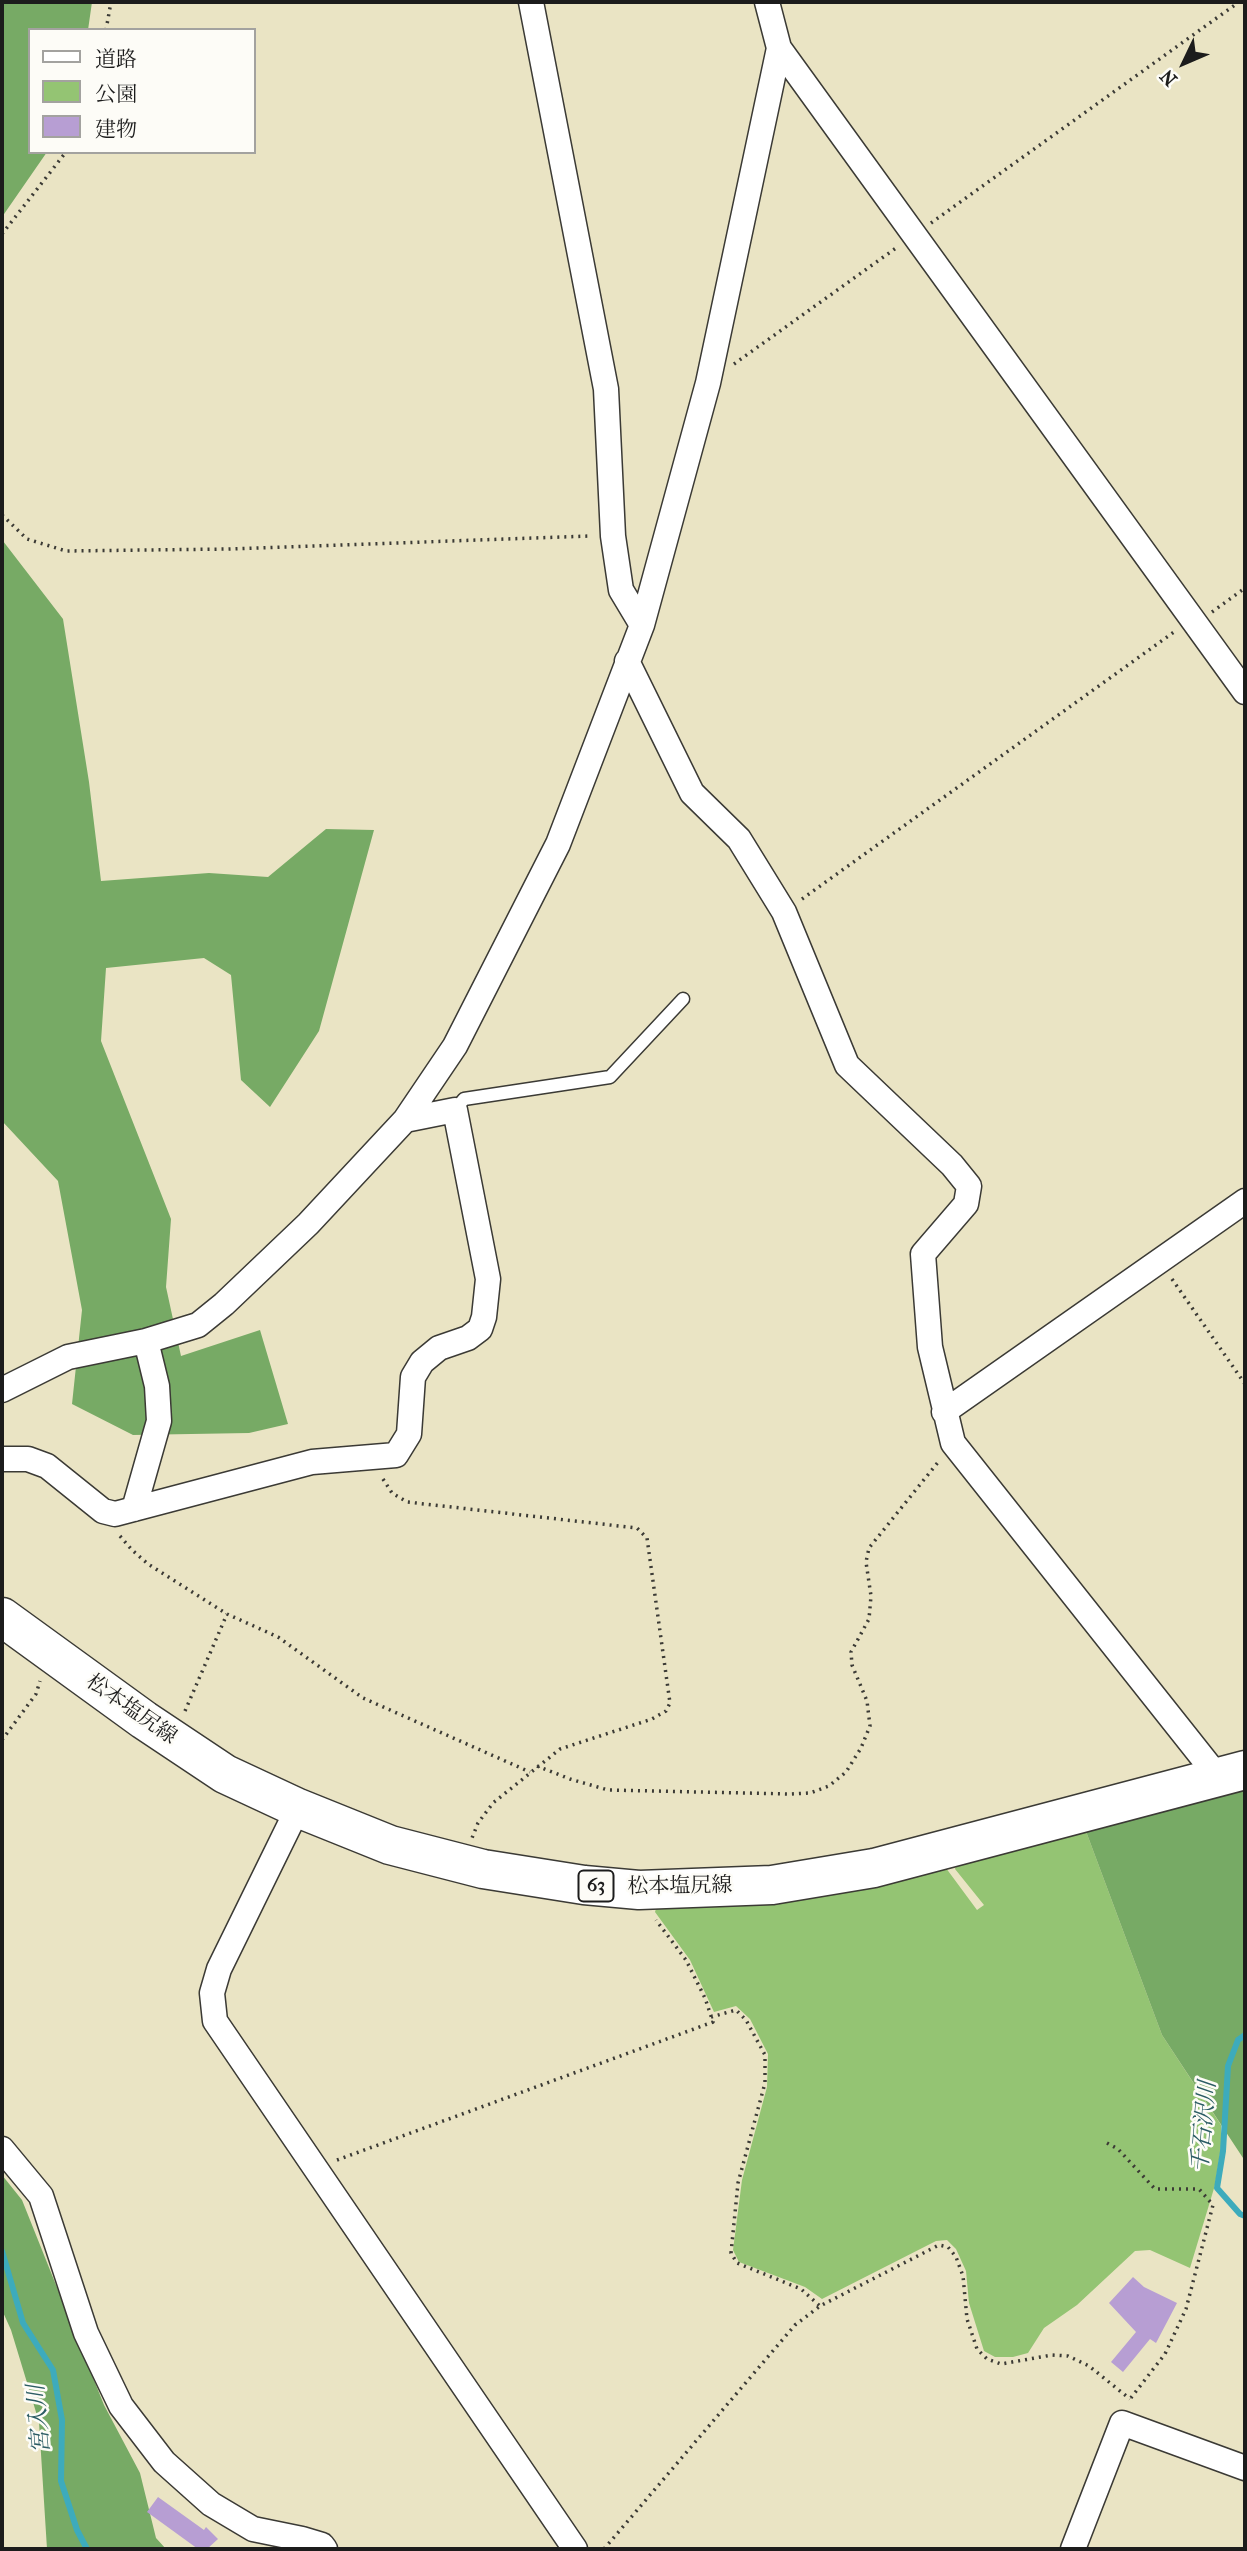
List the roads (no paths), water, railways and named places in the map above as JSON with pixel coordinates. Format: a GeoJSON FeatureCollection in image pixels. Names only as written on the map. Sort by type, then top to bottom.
{"type":"FeatureCollection","features":[{"type":"Feature","properties":{"kind":"main road","name":"松本塩尻線"},"geometry":{"type":"LineString","coordinates":[[2,1617],[225,1774],[298,1808],[390,1844],[461,1863],[584,1885],[639,1890],[772,1885],[874,1868],[1232,1773]]}},
{"type":"Feature","properties":{"kind":"street"},"geometry":{"type":"LineString","coordinates":[[531,2],[606,389],[613,536],[621,590],[642,625]]}},
{"type":"Feature","properties":{"kind":"street"},"geometry":{"type":"LineString","coordinates":[[767,2],[779,48],[1245,692]]}},
{"type":"Feature","properties":{"kind":"street"},"geometry":{"type":"LineString","coordinates":[[2,1390],[68,1357],[146,1341],[198,1325],[224,1304],[308,1224],[405,1120],[456,1046],[558,844],[642,625],[708,383],[779,48]]}},
{"type":"Feature","properties":{"kind":"street"},"geometry":{"type":"LineString","coordinates":[[627,661],[692,793],[738,839],[784,912],[848,1065],[952,1165],[970,1186],[966,1203],[923,1254],[930,1347],[953,1443],[1232,1773]]}},
{"type":"Feature","properties":{"kind":"street"},"geometry":{"type":"LineString","coordinates":[[2,1459],[28,1459],[47,1465],[103,1511],[125,1511],[312,1462],[396,1455],[408,1434],[413,1377],[422,1362],[439,1348],[468,1338],[480,1329],[488,1279],[455,1110],[405,1120]]}},
{"type":"Feature","properties":{"kind":"street"},"geometry":{"type":"LineString","coordinates":[[944,1412],[1245,1201]]}},
{"type":"Feature","properties":{"kind":"street"},"geometry":{"type":"LineString","coordinates":[[125,1511],[159,1421],[157,1386],[146,1341]]}},
{"type":"Feature","properties":{"kind":"street"},"geometry":{"type":"LineString","coordinates":[[298,1808],[219,1969],[212,1993],[215,2021],[570,2548]]}},
{"type":"Feature","properties":{"kind":"street"},"geometry":{"type":"LineString","coordinates":[[2,2149],[41,2196],[86,2333],[121,2406],[164,2462],[211,2504],[253,2529],[302,2539],[322,2545],[325,2549]]}},
{"type":"Feature","properties":{"kind":"street"},"geometry":{"type":"LineString","coordinates":[[1073,2549],[1122,2423],[1245,2468]]}},
{"type":"Feature","properties":{"kind":"lane"},"geometry":{"type":"LineString","coordinates":[[455,1110],[464,1099],[610,1077],[683,999]]}},
{"type":"Feature","properties":{"kind":"waterway","name":"千石沢川"},"geometry":{"type":"LineString","coordinates":[[1245,2035],[1238,2040],[1228,2066],[1223,2151],[1217,2188],[1240,2214],[1245,2216]]}},
{"type":"Feature","properties":{"kind":"waterway","name":"宮入川"},"geometry":{"type":"LineString","coordinates":[[2,2251],[23,2323],[53,2370],[62,2420],[61,2481],[77,2530],[87,2549]]}}]}
